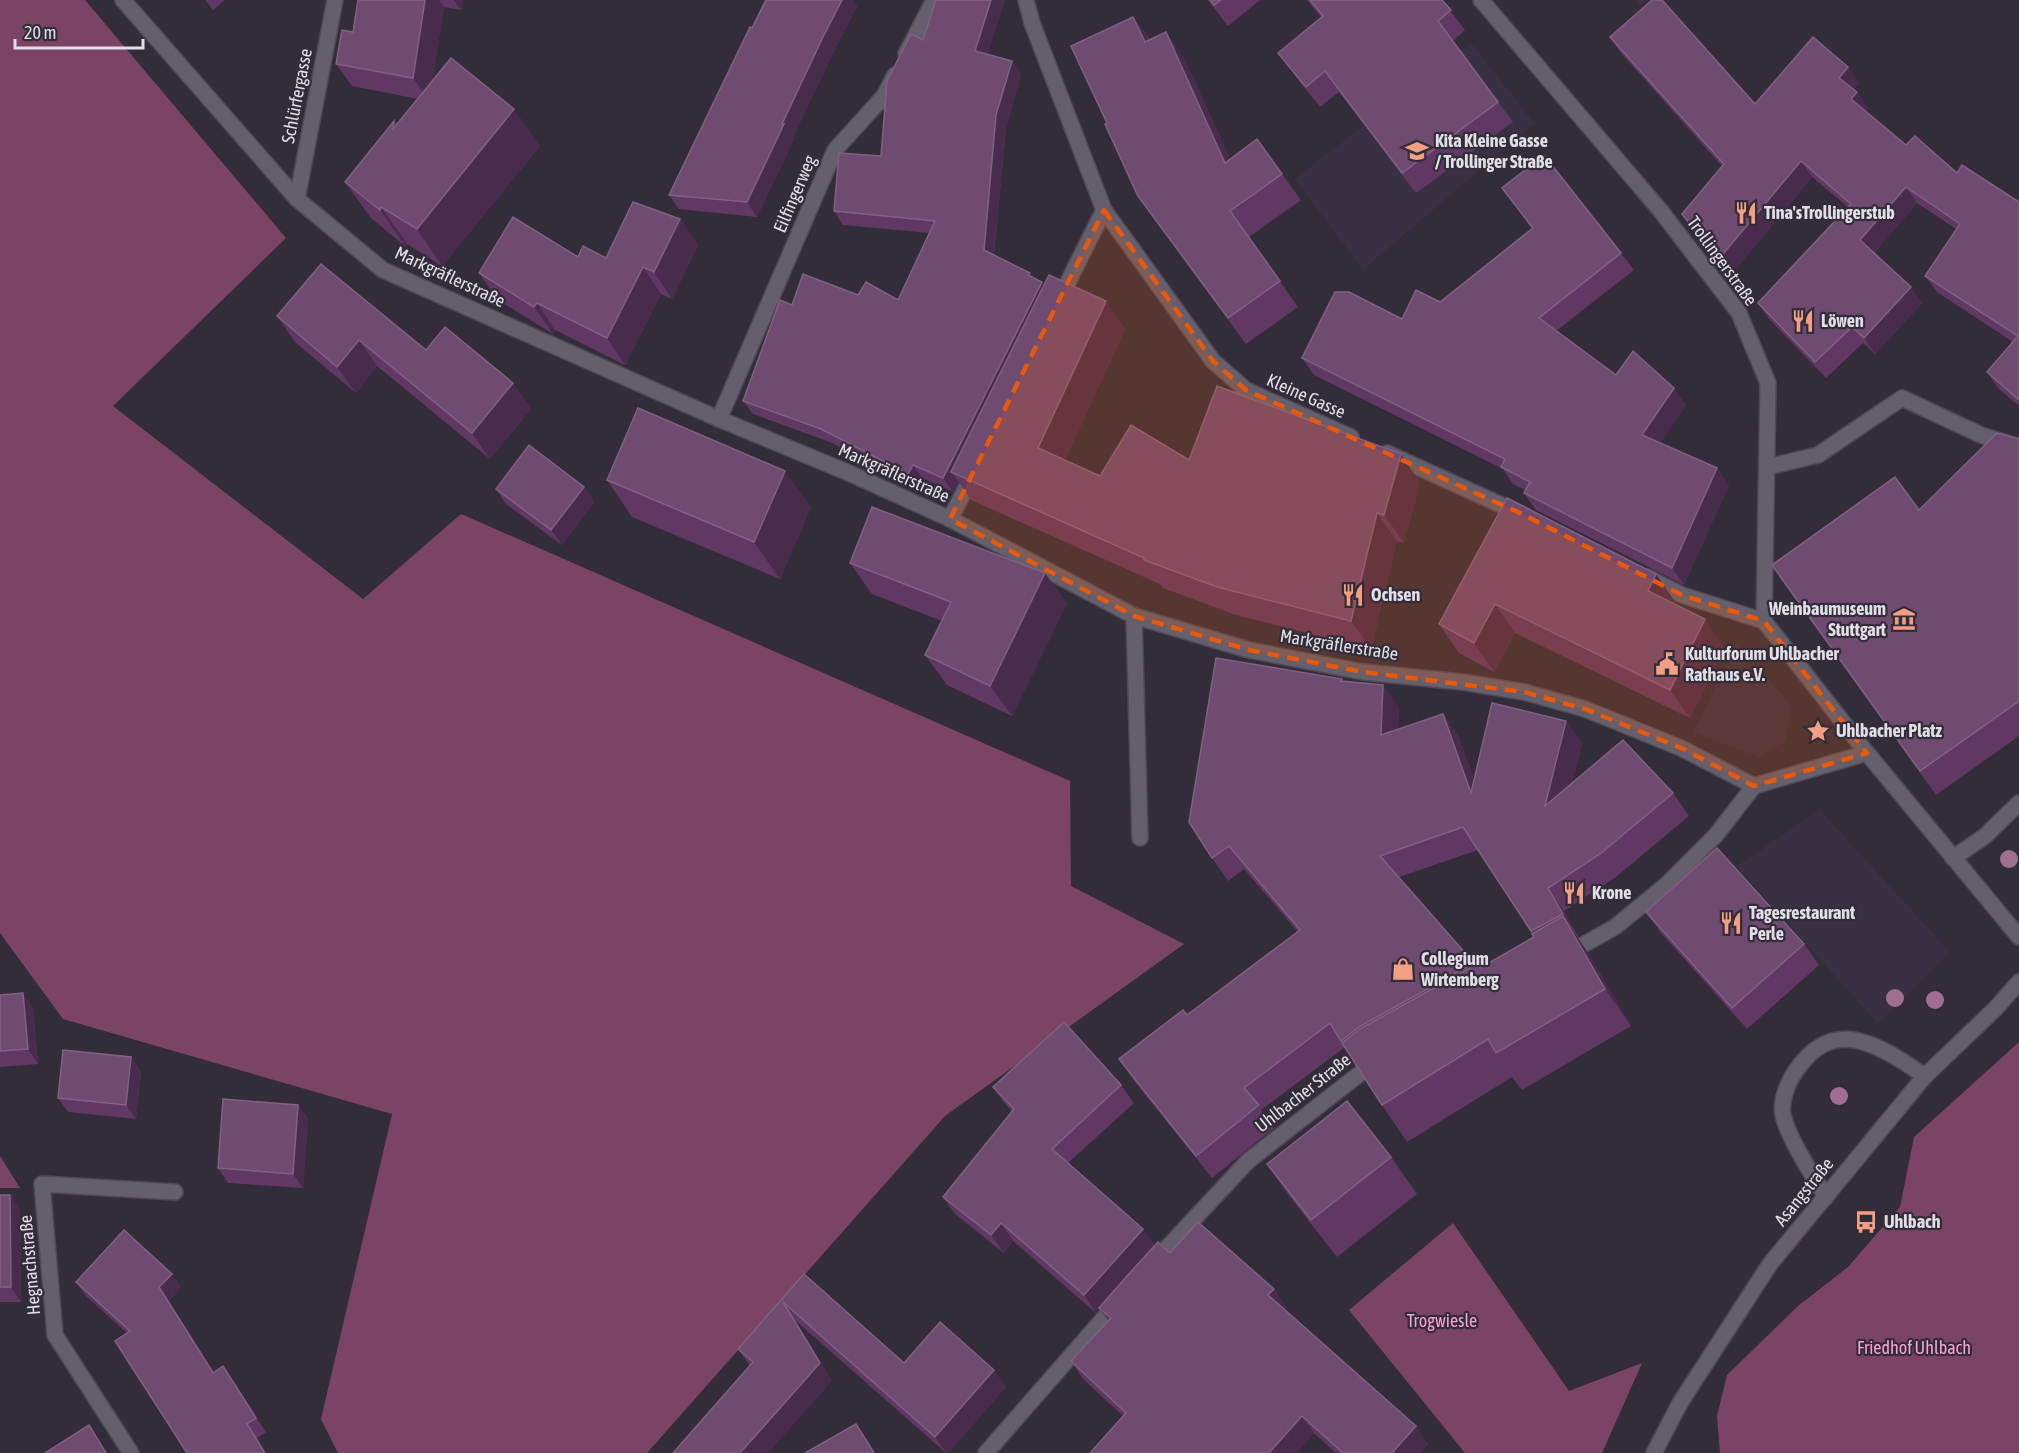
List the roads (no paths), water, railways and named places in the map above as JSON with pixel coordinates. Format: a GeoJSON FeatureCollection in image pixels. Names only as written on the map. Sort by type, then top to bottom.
{"type":"FeatureCollection","features":[{"type":"Feature","properties":{"kind":"street","name":"Markgräflerstraße"},"geometry":{"type":"LineString","coordinates":[[123,0],[297,199],[383,270],[950,519],[1134,616],[1249,650],[1363,672],[1462,682],[1524,692],[1607,717],[1681,748],[1754,786]]}},
{"type":"Feature","properties":{"kind":"street","name":"Schlürfergasse"},"geometry":{"type":"LineString","coordinates":[[297,199],[335,0]]}},
{"type":"Feature","properties":{"kind":"street","name":"Eilfingerweg"},"geometry":{"type":"LineString","coordinates":[[719,419],[835,150],[884,96],[933,0]]}},
{"type":"Feature","properties":{"kind":"street","name":"Kleine Gasse"},"geometry":{"type":"LineString","coordinates":[[1026,0],[1032,23],[1104,210],[1213,361],[1246,390],[1538,523]]}},
{"type":"Feature","properties":{"kind":"street","name":"Trollingerstraße"},"geometry":{"type":"LineString","coordinates":[[1481,0],[1660,210],[1739,313],[1768,383],[1764,621]]}},
{"type":"Feature","properties":{"kind":"street"},"geometry":{"type":"LineString","coordinates":[[1050,318],[1104,210]]}},
{"type":"Feature","properties":{"kind":"street"},"geometry":{"type":"LineString","coordinates":[[1767,467],[1818,455],[1902,398],[1982,435],[2019,447]]}},
{"type":"Feature","properties":{"kind":"street"},"geometry":{"type":"LineString","coordinates":[[950,519],[981,456]]}},
{"type":"Feature","properties":{"kind":"street"},"geometry":{"type":"LineString","coordinates":[[1631,569],[1682,595],[1764,621],[1867,753],[2019,937]]}},
{"type":"Feature","properties":{"kind":"street"},"geometry":{"type":"LineString","coordinates":[[1134,616],[1140,838]]}},
{"type":"Feature","properties":{"kind":"street"},"geometry":{"type":"LineString","coordinates":[[1554,961],[1615,927],[1665,886],[1716,835],[1754,786],[1867,753]]}},
{"type":"Feature","properties":{"kind":"street"},"geometry":{"type":"LineString","coordinates":[[1953,858],[1985,836],[2019,803]]}},
{"type":"Feature","properties":{"kind":"street","name":"Asangstraße"},"geometry":{"type":"LineString","coordinates":[[1654,1453],[1680,1403],[1770,1264],[1925,1076],[1996,1008],[2019,982]]}},
{"type":"Feature","properties":{"kind":"street"},"geometry":{"type":"LineString","coordinates":[[1826,1197],[1796,1145],[1782,1114],[1787,1083],[1805,1056],[1830,1042],[1852,1038],[1886,1050],[1925,1076]]}},
{"type":"Feature","properties":{"kind":"street","name":"Uhlbacher Straße"},"geometry":{"type":"LineString","coordinates":[[986,1453],[1136,1282],[1248,1161],[1292,1124],[1390,1052]]}},
{"type":"Feature","properties":{"kind":"street","name":"Hegnachstraße"},"geometry":{"type":"LineString","coordinates":[[131,1453],[56,1335],[42,1184],[175,1192]]}},
{"type":"Feature","properties":{"kind":"place","name":"Kita Kleine Gasse / Trollinger Straße"},"geometry":{"type":"Point","coordinates":[1417,151]}},
{"type":"Feature","properties":{"kind":"place","name":"Tina'sTrollingerstub"},"geometry":{"type":"Point","coordinates":[1746,213]}},
{"type":"Feature","properties":{"kind":"place","name":"Löwen"},"geometry":{"type":"Point","coordinates":[1803,321]}},
{"type":"Feature","properties":{"kind":"place","name":"Ochsen"},"geometry":{"type":"Point","coordinates":[1353,595]}},
{"type":"Feature","properties":{"kind":"place","name":"Weinbaumuseum Stuttgart"},"geometry":{"type":"Point","coordinates":[1904,619]}},
{"type":"Feature","properties":{"kind":"place","name":"Kulturforum Uhlbacher Rathaus e.V."},"geometry":{"type":"Point","coordinates":[1667,664]}},
{"type":"Feature","properties":{"kind":"place","name":"Uhlbacher Platz"},"geometry":{"type":"Point","coordinates":[1818,731]}},
{"type":"Feature","properties":{"kind":"place","name":"Krone"},"geometry":{"type":"Point","coordinates":[1574,893]}},
{"type":"Feature","properties":{"kind":"place","name":"Tagesrestaurant Perle"},"geometry":{"type":"Point","coordinates":[1731,923]}},
{"type":"Feature","properties":{"kind":"place","name":"Collegium Wirtemberg"},"geometry":{"type":"Point","coordinates":[1403,969]}},
{"type":"Feature","properties":{"kind":"place","name":"Uhlbach"},"geometry":{"type":"Point","coordinates":[1866,1222]}},
{"type":"Feature","properties":{"kind":"park label","name":"Trogwiesle"},"geometry":{"type":"Point","coordinates":[1442,1321]}},
{"type":"Feature","properties":{"kind":"park label","name":"Friedhof Uhlbach"},"geometry":{"type":"Point","coordinates":[1914,1348]}}]}
